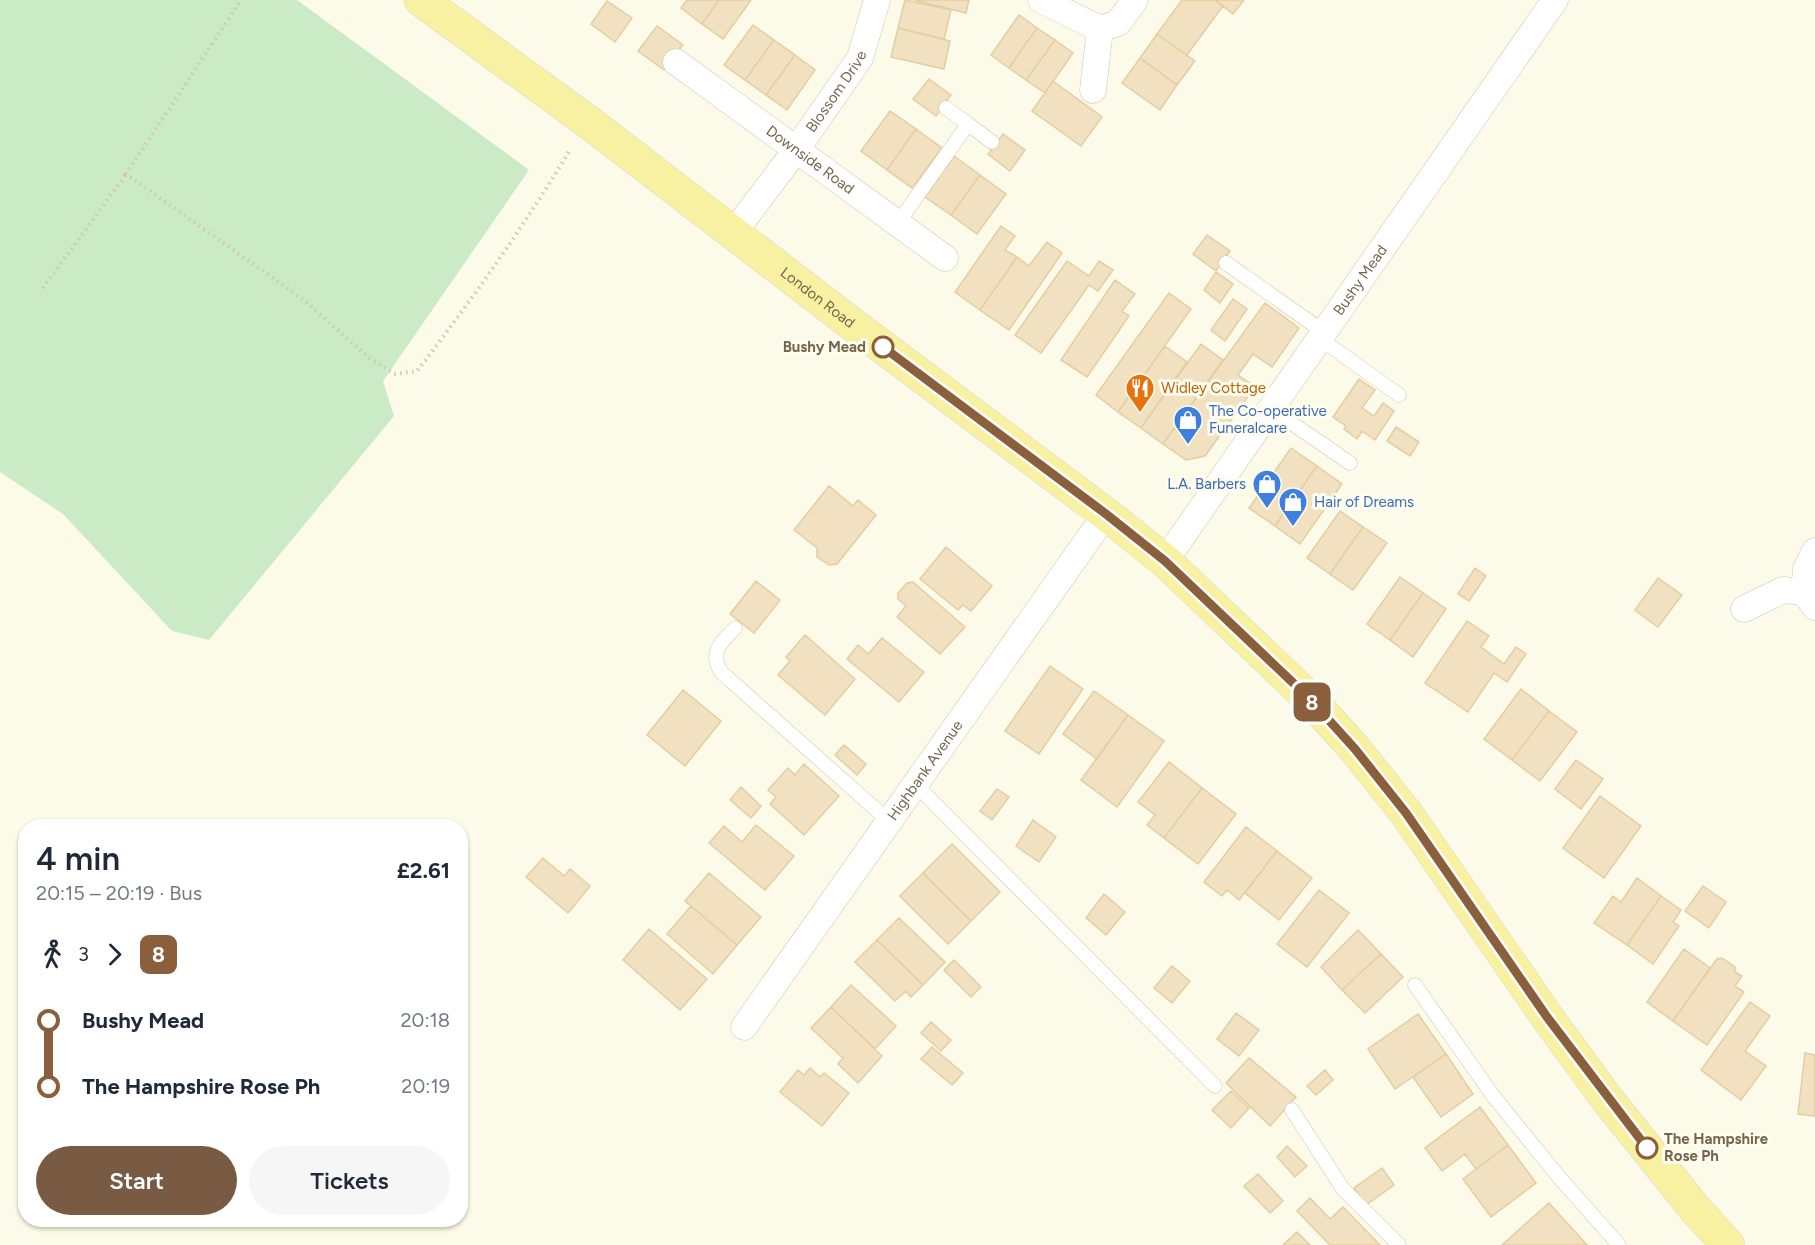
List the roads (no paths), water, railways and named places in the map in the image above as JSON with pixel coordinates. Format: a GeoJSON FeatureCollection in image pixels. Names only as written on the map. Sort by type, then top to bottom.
{"type":"FeatureCollection","features":[{"type":"Feature","properties":{"kind":"main road","name":"London Road"},"geometry":{"type":"LineString","coordinates":[[421,0],[587,121],[856,327],[1106,514],[1165,561],[1308,697],[1355,749],[1406,813],[1547,1017],[1607,1099],[1696,1210],[1728,1245]]}},
{"type":"Feature","properties":{"kind":"street","name":"Blossom Drive"},"geometry":{"type":"LineString","coordinates":[[734,232],[796,150],[860,58],[877,0]]}},
{"type":"Feature","properties":{"kind":"street"},"geometry":{"type":"LineString","coordinates":[[1041,0],[1100,29],[1118,23],[1135,0]]}},
{"type":"Feature","properties":{"kind":"street","name":"Bushy Mead"},"geometry":{"type":"LineString","coordinates":[[1165,561],[1555,0]]}},
{"type":"Feature","properties":{"kind":"street"},"geometry":{"type":"LineString","coordinates":[[1093,90],[1100,29]]}},
{"type":"Feature","properties":{"kind":"street","name":"Downside Road"},"geometry":{"type":"LineString","coordinates":[[676,62],[945,258]]}},
{"type":"Feature","properties":{"kind":"street","name":"Highbank Avenue"},"geometry":{"type":"LineString","coordinates":[[744,1027],[1106,514]]}},
{"type":"Feature","properties":{"kind":"street"},"geometry":{"type":"LineString","coordinates":[[1744,609],[1783,590],[1809,600],[1806,569],[1815,550]]}},
{"type":"Feature","properties":{"kind":"lane"},"geometry":{"type":"LineString","coordinates":[[946,108],[992,142]]}},
{"type":"Feature","properties":{"kind":"lane"},"geometry":{"type":"LineString","coordinates":[[898,223],[968,124]]}},
{"type":"Feature","properties":{"kind":"lane"},"geometry":{"type":"LineString","coordinates":[[1226,263],[1400,395]]}},
{"type":"Feature","properties":{"kind":"lane"},"geometry":{"type":"LineString","coordinates":[[1271,409],[1350,463]]}},
{"type":"Feature","properties":{"kind":"lane"},"geometry":{"type":"LineString","coordinates":[[735,628],[717,648],[716,662],[721,672],[889,821]]}},
{"type":"Feature","properties":{"kind":"lane"},"geometry":{"type":"LineString","coordinates":[[915,784],[1215,1086]]}},
{"type":"Feature","properties":{"kind":"lane"},"geometry":{"type":"LineString","coordinates":[[1415,985],[1494,1097],[1558,1176],[1619,1245]]}},
{"type":"Feature","properties":{"kind":"lane"},"geometry":{"type":"LineString","coordinates":[[1292,1110],[1343,1189],[1398,1245]]}},
{"type":"Feature","properties":{"kind":"place","name":"Bushy Mead"},"geometry":{"type":"Point","coordinates":[883,347]}},
{"type":"Feature","properties":{"kind":"place","name":"Widley Cottage"},"geometry":{"type":"Point","coordinates":[1140,414]}},
{"type":"Feature","properties":{"kind":"place","name":"The Co-operative Funeralcare"},"geometry":{"type":"Point","coordinates":[1188,446]}},
{"type":"Feature","properties":{"kind":"place","name":"L.A. Barbers"},"geometry":{"type":"Point","coordinates":[1267,510]}},
{"type":"Feature","properties":{"kind":"place","name":"Hair of Dreams"},"geometry":{"type":"Point","coordinates":[1293,528]}},
{"type":"Feature","properties":{"kind":"place","name":"The Hampshire Rose Ph"},"geometry":{"type":"Point","coordinates":[1647,1148]}}]}
